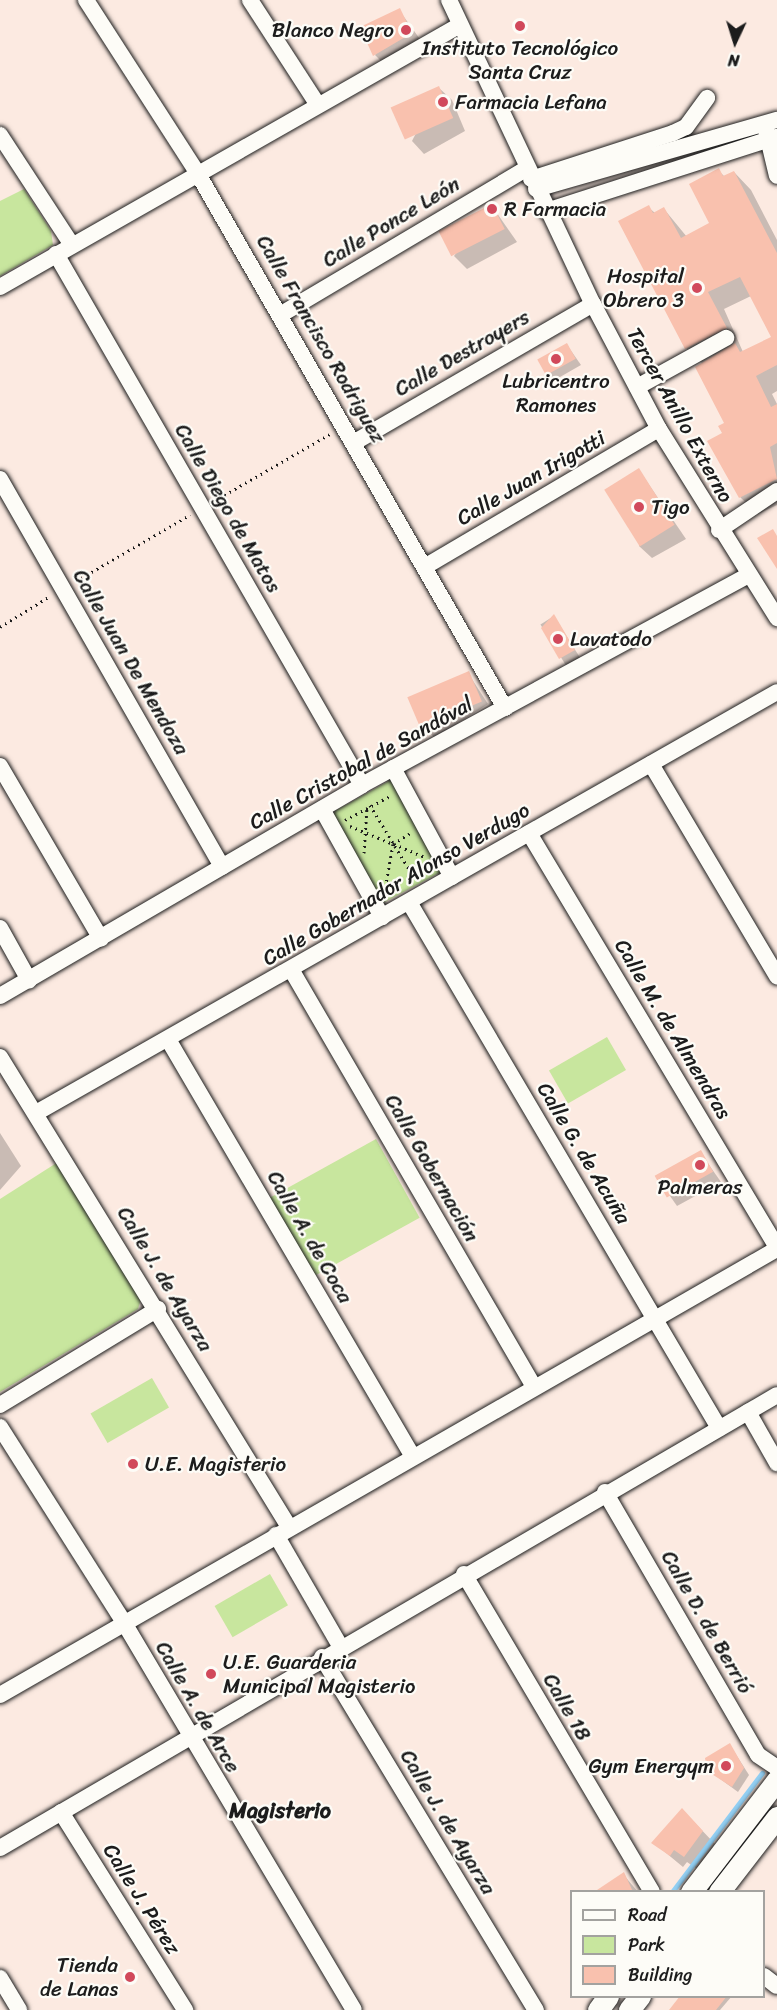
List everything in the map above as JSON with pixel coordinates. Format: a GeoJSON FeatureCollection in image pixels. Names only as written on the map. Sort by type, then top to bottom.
{"type":"FeatureCollection","features":[{"type":"Feature","properties":{"kind":"main road"},"geometry":{"type":"LineString","coordinates":[[693,1890],[777,1780]]}},
{"type":"Feature","properties":{"kind":"main road"},"geometry":{"type":"LineString","coordinates":[[721,1890],[777,1817]]}},
{"type":"Feature","properties":{"kind":"street","name":"Calle Francisco Rodriguez"},"geometry":{"type":"LineString","coordinates":[[86,0],[198,174],[355,442],[505,708]]}},
{"type":"Feature","properties":{"kind":"street"},"geometry":{"type":"LineString","coordinates":[[250,0],[318,105]]}},
{"type":"Feature","properties":{"kind":"street","name":"Tercer Anillo Externo"},"geometry":{"type":"LineString","coordinates":[[449,0],[546,211],[659,429],[719,530],[777,618]]}},
{"type":"Feature","properties":{"kind":"street"},"geometry":{"type":"LineString","coordinates":[[0,287],[460,25]]}},
{"type":"Feature","properties":{"kind":"street"},"geometry":{"type":"LineString","coordinates":[[531,179],[686,127],[707,98]]}},
{"type":"Feature","properties":{"kind":"street"},"geometry":{"type":"LineString","coordinates":[[531,179],[772,130]]}},
{"type":"Feature","properties":{"kind":"street"},"geometry":{"type":"LineString","coordinates":[[772,130],[777,177]]}},
{"type":"Feature","properties":{"kind":"street"},"geometry":{"type":"LineString","coordinates":[[546,211],[772,130]]}},
{"type":"Feature","properties":{"kind":"street"},"geometry":{"type":"LineString","coordinates":[[0,135],[72,245]]}},
{"type":"Feature","properties":{"kind":"street","name":"Calle Ponce León"},"geometry":{"type":"LineString","coordinates":[[280,315],[531,179]]}},
{"type":"Feature","properties":{"kind":"street","name":"Calle Diego de Matos"},"geometry":{"type":"LineString","coordinates":[[56,254],[362,785]]}},
{"type":"Feature","properties":{"kind":"street","name":"Calle Destroyers"},"geometry":{"type":"LineString","coordinates":[[355,442],[593,304]]}},
{"type":"Feature","properties":{"kind":"street"},"geometry":{"type":"LineString","coordinates":[[637,387],[726,338]]}},
{"type":"Feature","properties":{"kind":"street","name":"Calle Juan Irigotti"},"geometry":{"type":"LineString","coordinates":[[426,566],[659,429]]}},
{"type":"Feature","properties":{"kind":"street","name":"Calle Juan De Mendoza"},"geometry":{"type":"LineString","coordinates":[[0,479],[222,867]]}},
{"type":"Feature","properties":{"kind":"street"},"geometry":{"type":"LineString","coordinates":[[719,530],[777,491]]}},
{"type":"Feature","properties":{"kind":"street","name":"Calle Cristobal de Sandóval"},"geometry":{"type":"LineString","coordinates":[[0,996],[362,785],[748,575]]}},
{"type":"Feature","properties":{"kind":"street","name":"Calle Gobernador Alonso Verdugo"},"geometry":{"type":"LineString","coordinates":[[36,1113],[169,1041],[777,692]]}},
{"type":"Feature","properties":{"kind":"street"},"geometry":{"type":"LineString","coordinates":[[651,764],[777,976]]}},
{"type":"Feature","properties":{"kind":"street"},"geometry":{"type":"LineString","coordinates":[[0,766],[101,939]]}},
{"type":"Feature","properties":{"kind":"street"},"geometry":{"type":"LineString","coordinates":[[393,768],[452,877]]}},
{"type":"Feature","properties":{"kind":"street"},"geometry":{"type":"LineString","coordinates":[[322,809],[382,917]]}},
{"type":"Feature","properties":{"kind":"street","name":"Calle M. de Almendras"},"geometry":{"type":"LineString","coordinates":[[529,833],[777,1249]]}},
{"type":"Feature","properties":{"kind":"street","name":"Calle G. de Acuña"},"geometry":{"type":"LineString","coordinates":[[409,902],[657,1319],[719,1428]]}},
{"type":"Feature","properties":{"kind":"street"},"geometry":{"type":"LineString","coordinates":[[0,928],[29,980]]}},
{"type":"Feature","properties":{"kind":"street","name":"Calle Gobernación"},"geometry":{"type":"LineString","coordinates":[[292,971],[534,1387]]}},
{"type":"Feature","properties":{"kind":"street","name":"Calle A. de Coca"},"geometry":{"type":"LineString","coordinates":[[169,1041],[413,1457]]}},
{"type":"Feature","properties":{"kind":"street","name":"Calle J. de Ayarza"},"geometry":{"type":"LineString","coordinates":[[0,1057],[158,1309],[282,1531],[340,1646]]}},
{"type":"Feature","properties":{"kind":"street"},"geometry":{"type":"LineString","coordinates":[[0,1695],[123,1621],[777,1249]]}},
{"type":"Feature","properties":{"kind":"street"},"geometry":{"type":"LineString","coordinates":[[0,1405],[158,1309]]}},
{"type":"Feature","properties":{"kind":"street"},"geometry":{"type":"LineString","coordinates":[[0,1848],[340,1646],[777,1395]]}},
{"type":"Feature","properties":{"kind":"street"},"geometry":{"type":"LineString","coordinates":[[748,1412],[777,1463]]}},
{"type":"Feature","properties":{"kind":"street","name":"Calle A. de Arce"},"geometry":{"type":"LineString","coordinates":[[0,1427],[123,1621],[186,1736],[354,2010]]}},
{"type":"Feature","properties":{"kind":"street","name":"Calle D. de Berrió"},"geometry":{"type":"LineString","coordinates":[[605,1492],[758,1755],[777,1768]]}},
{"type":"Feature","properties":{"kind":"street","name":"Calle 18"},"geometry":{"type":"LineString","coordinates":[[464,1574],[651,1890]]}},
{"type":"Feature","properties":{"kind":"street","name":"Calle J. de Ayarza"},"geometry":{"type":"LineString","coordinates":[[322,1657],[536,2010]]}},
{"type":"Feature","properties":{"kind":"street","name":"Calle J. Pérez"},"geometry":{"type":"LineString","coordinates":[[61,1812],[185,2010]]}},
{"type":"Feature","properties":{"kind":"street"},"geometry":{"type":"LineString","coordinates":[[765,1977],[777,1986]]}},
{"type":"Feature","properties":{"kind":"street"},"geometry":{"type":"LineString","coordinates":[[0,1978],[19,2010]]}},
{"type":"Feature","properties":{"kind":"path"},"geometry":{"type":"LineString","coordinates":[[0,627],[345,425]]}},
{"type":"Feature","properties":{"kind":"path"},"geometry":{"type":"LineString","coordinates":[[394,795],[369,806],[341,823],[435,862]]}},
{"type":"Feature","properties":{"kind":"path"},"geometry":{"type":"LineString","coordinates":[[363,864],[369,806]]}},
{"type":"Feature","properties":{"kind":"path"},"geometry":{"type":"LineString","coordinates":[[369,806],[415,879]]}},
{"type":"Feature","properties":{"kind":"path"},"geometry":{"type":"LineString","coordinates":[[383,897],[393,844],[417,829]]}},
{"type":"Feature","properties":{"kind":"green space"},"geometry":{"type":"Polygon","coordinates":[[[24,189],[51,231],[53,245],[0,276],[0,201],[24,189]]]}},
{"type":"Feature","properties":{"kind":"green space"},"geometry":{"type":"Polygon","coordinates":[[[394,778],[443,871],[383,903],[333,817],[335,811],[394,778]]]}},
{"type":"Feature","properties":{"kind":"green space"},"geometry":{"type":"Polygon","coordinates":[[[607,1037],[626,1070],[568,1103],[549,1070],[607,1037]]]}},
{"type":"Feature","properties":{"kind":"green space"},"geometry":{"type":"Polygon","coordinates":[[[376,1139],[420,1218],[310,1278],[267,1200],[376,1139]]]}},
{"type":"Feature","properties":{"kind":"green space"},"geometry":{"type":"Polygon","coordinates":[[[58,1162],[141,1299],[138,1309],[0,1392],[0,1199],[58,1162]]]}},
{"type":"Feature","properties":{"kind":"green space"},"geometry":{"type":"Polygon","coordinates":[[[152,1378],[169,1407],[108,1443],[91,1414],[152,1378]]]}},
{"type":"Feature","properties":{"kind":"green space"},"geometry":{"type":"Polygon","coordinates":[[[270,1574],[288,1605],[233,1637],[215,1606],[270,1574]]]}},
{"type":"Feature","properties":{"kind":"building"},"geometry":{"type":"Polygon","coordinates":[[[400,8],[410,29],[407,36],[373,56],[360,27],[400,8]]]}},
{"type":"Feature","properties":{"kind":"building"},"geometry":{"type":"Polygon","coordinates":[[[439,86],[453,118],[405,140],[391,108],[439,86]]]}},
{"type":"Feature","properties":{"kind":"building"},"geometry":{"type":"Polygon","coordinates":[[[719,168],[723,176],[734,171],[777,253],[777,365],[756,376],[771,407],[777,404],[777,443],[770,447],[777,479],[739,498],[707,441],[722,433],[718,426],[724,423],[695,367],[735,343],[740,352],[771,337],[740,277],[708,292],[727,328],[685,349],[618,221],[649,205],[653,213],[664,207],[681,238],[709,223],[689,184],[719,168]]]}},
{"type":"Feature","properties":{"kind":"building"},"geometry":{"type":"Polygon","coordinates":[[[492,204],[505,229],[451,256],[439,231],[492,204]]]}},
{"type":"Feature","properties":{"kind":"building","name":"Lubricentro Ramones"},"geometry":{"type":"Polygon","coordinates":[[[567,343],[576,359],[546,375],[537,359],[567,343]]]}},
{"type":"Feature","properties":{"kind":"building","name":"Tigo"},"geometry":{"type":"Polygon","coordinates":[[[639,468],[675,525],[640,547],[604,490],[639,468]]]}},
{"type":"Feature","properties":{"kind":"building"},"geometry":{"type":"Polygon","coordinates":[[[773,529],[777,536],[777,569],[757,538],[773,529]]]}},
{"type":"Feature","properties":{"kind":"building","name":"Lavatodo"},"geometry":{"type":"Polygon","coordinates":[[[554,614],[575,650],[559,659],[541,628],[554,614]]]}},
{"type":"Feature","properties":{"kind":"building"},"geometry":{"type":"Polygon","coordinates":[[[469,671],[482,701],[420,728],[407,697],[469,671]]]}},
{"type":"Feature","properties":{"kind":"building"},"geometry":{"type":"Polygon","coordinates":[[[701,1150],[713,1172],[667,1198],[655,1176],[701,1150]]]}},
{"type":"Feature","properties":{"kind":"building","name":"Gym Energym"},"geometry":{"type":"Polygon","coordinates":[[[730,1743],[744,1768],[732,1787],[707,1771],[705,1758],[730,1743]]]}},
{"type":"Feature","properties":{"kind":"building"},"geometry":{"type":"Polygon","coordinates":[[[682,1808],[703,1831],[684,1857],[674,1850],[670,1856],[651,1843],[682,1808]]]}},
{"type":"Feature","properties":{"kind":"building"},"geometry":{"type":"Polygon","coordinates":[[[624,1872],[632,1890],[597,1890],[624,1872]]]}},
{"type":"Feature","properties":{"kind":"building"},"geometry":{"type":"Polygon","coordinates":[[[678,1998],[725,1998],[716,2010],[669,2010],[678,1998]]]}},
{"type":"Feature","properties":{"kind":"waterway"},"geometry":{"type":"LineString","coordinates":[[674,1890],[762,1773]]}},
{"type":"Feature","properties":{"kind":"place","name":"Instituto Tecnológico Santa Cruz"},"geometry":{"type":"Point","coordinates":[520,26]}},
{"type":"Feature","properties":{"kind":"place","name":"Blanco Negro"},"geometry":{"type":"Point","coordinates":[406,30]}},
{"type":"Feature","properties":{"kind":"place","name":"Farmacia Lefana"},"geometry":{"type":"Point","coordinates":[443,102]}},
{"type":"Feature","properties":{"kind":"place","name":"R Farmacia"},"geometry":{"type":"Point","coordinates":[492,209]}},
{"type":"Feature","properties":{"kind":"place","name":"Hospital Obrero 3"},"geometry":{"type":"Point","coordinates":[697,288]}},
{"type":"Feature","properties":{"kind":"place","name":"Lubricentro Ramones"},"geometry":{"type":"Point","coordinates":[556,359]}},
{"type":"Feature","properties":{"kind":"place","name":"Tigo"},"geometry":{"type":"Point","coordinates":[639,507]}},
{"type":"Feature","properties":{"kind":"place","name":"Lavatodo"},"geometry":{"type":"Point","coordinates":[558,639]}},
{"type":"Feature","properties":{"kind":"place","name":"Palmeras"},"geometry":{"type":"Point","coordinates":[700,1165]}},
{"type":"Feature","properties":{"kind":"place","name":"U.E. Magisterio"},"geometry":{"type":"Point","coordinates":[133,1464]}},
{"type":"Feature","properties":{"kind":"place","name":"U.E. Guarderia Municipal Magisterio"},"geometry":{"type":"Point","coordinates":[211,1674]}},
{"type":"Feature","properties":{"kind":"place","name":"Gym Energym"},"geometry":{"type":"Point","coordinates":[726,1766]}},
{"type":"Feature","properties":{"kind":"place","name":"Tienda de Lanas"},"geometry":{"type":"Point","coordinates":[130,1977]}},
{"type":"Feature","properties":{"kind":"district","name":"Magisterio"},"geometry":{"type":"Point","coordinates":[280,1811]}}]}
